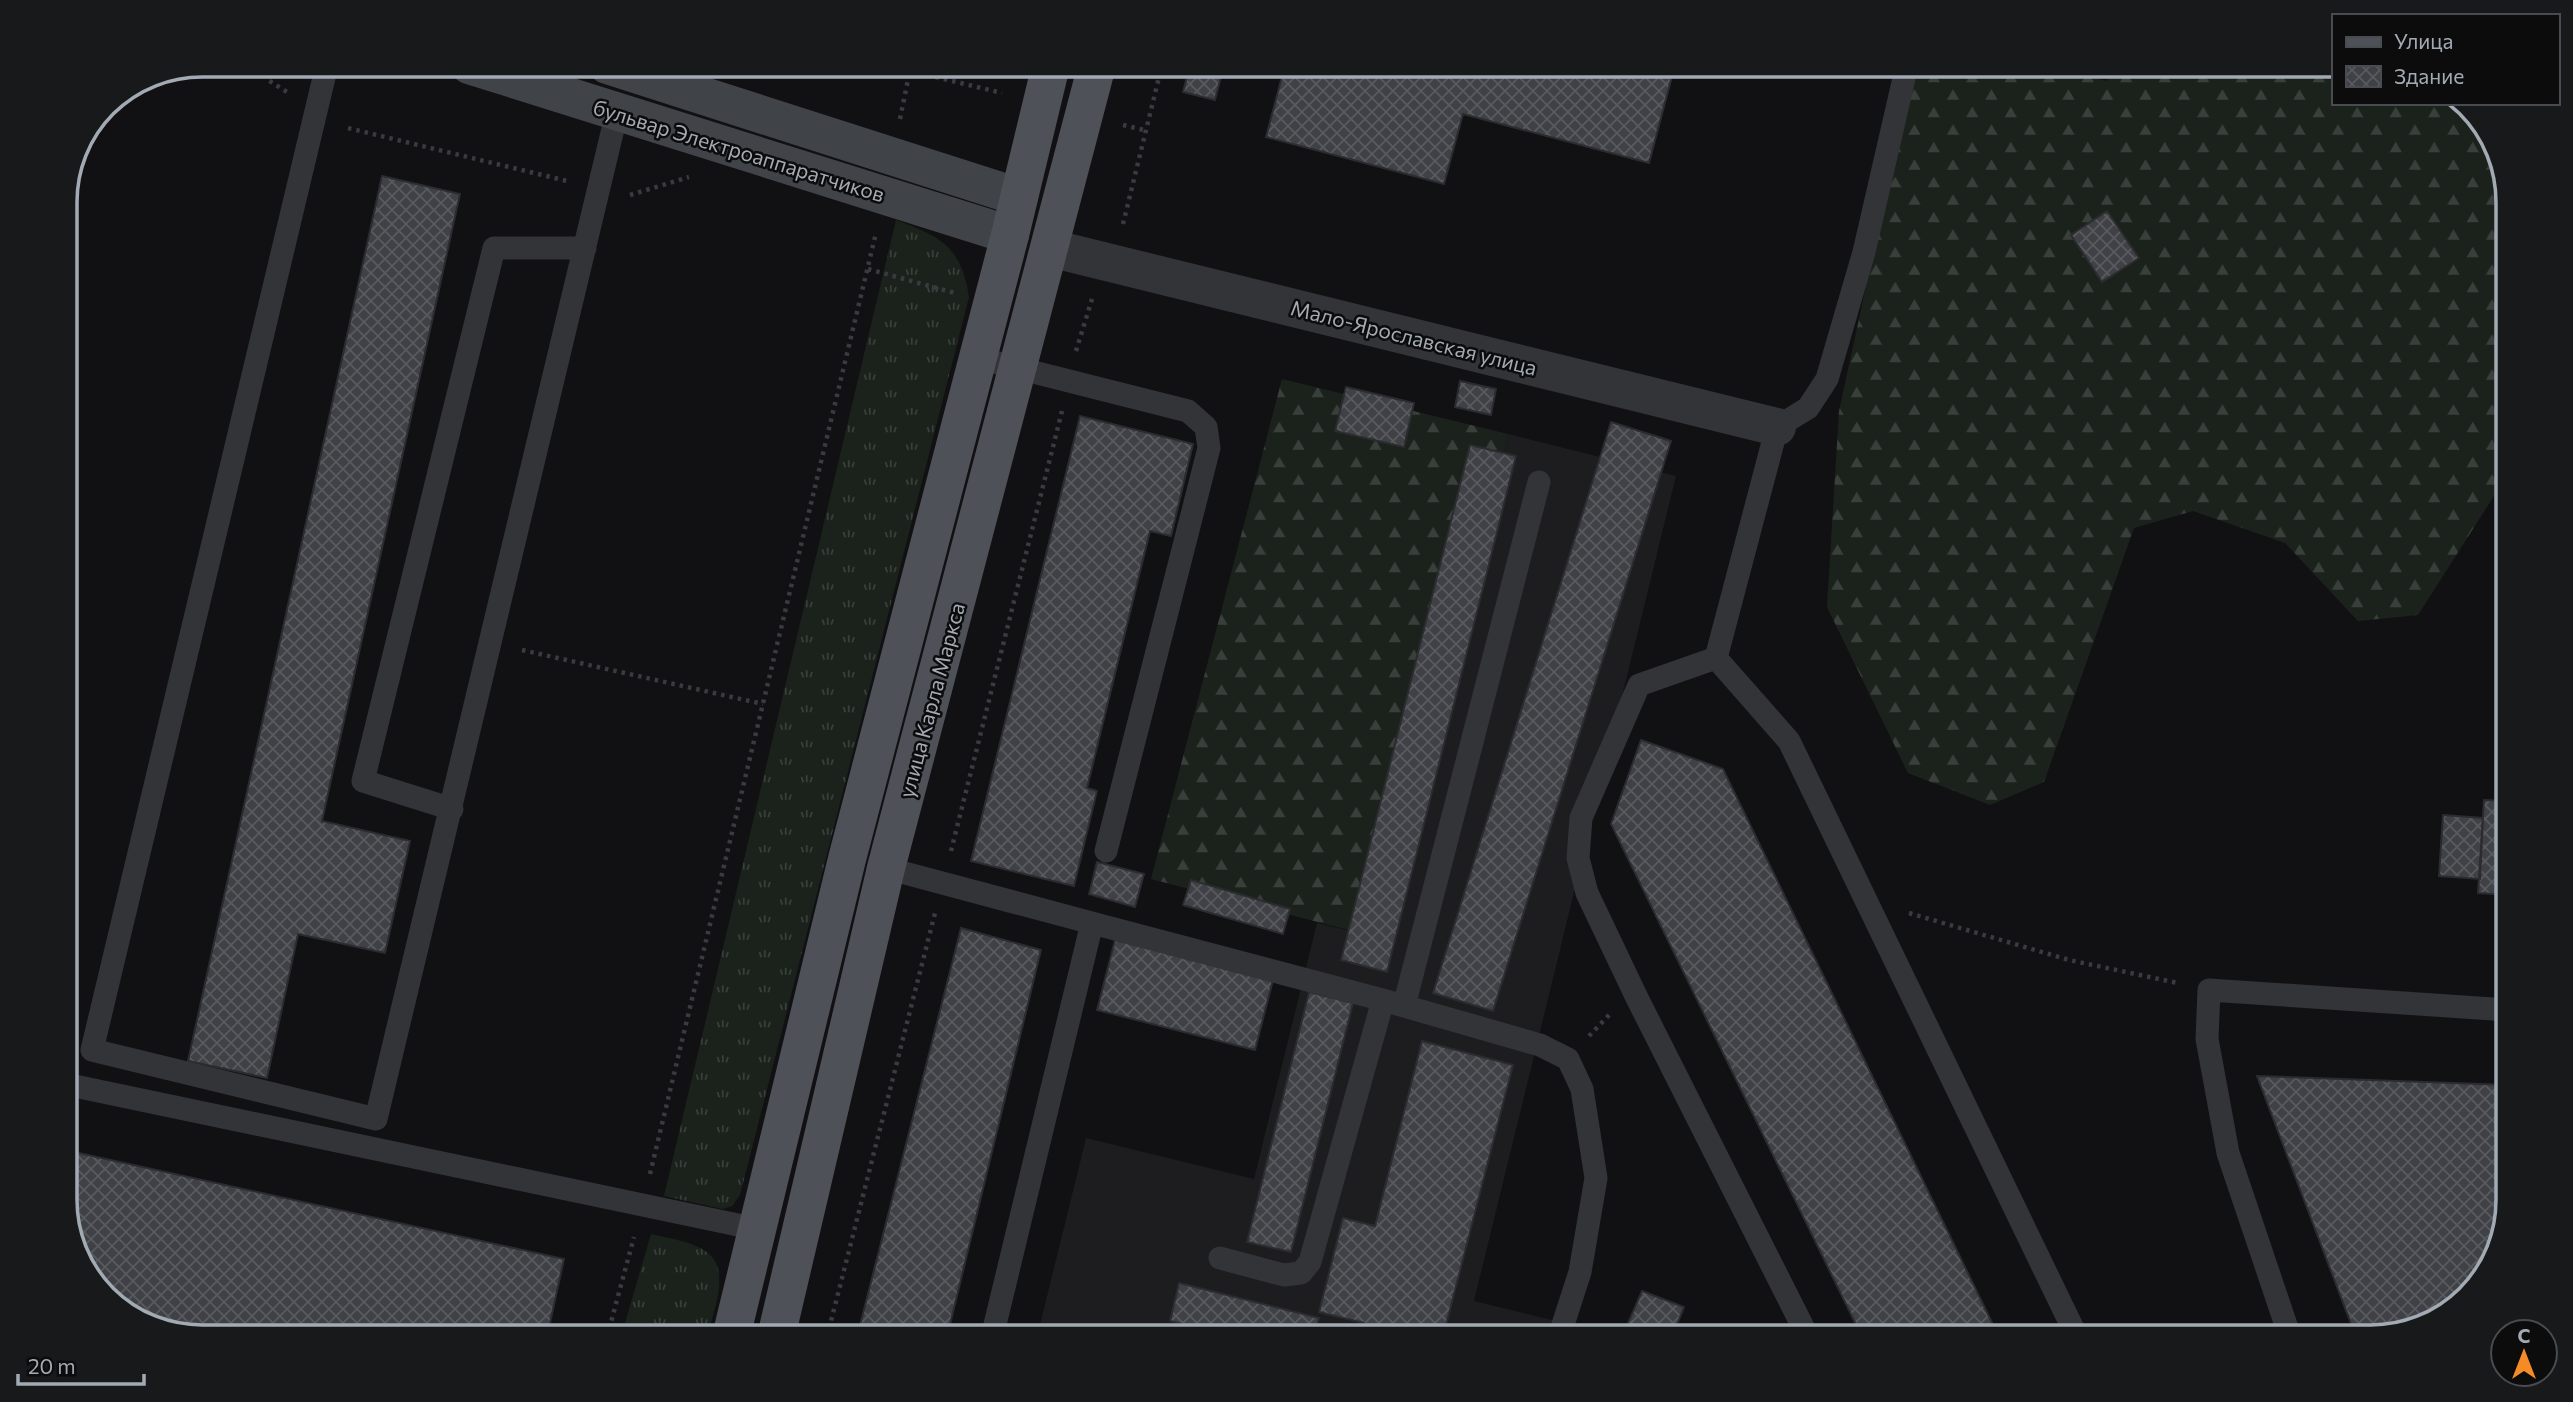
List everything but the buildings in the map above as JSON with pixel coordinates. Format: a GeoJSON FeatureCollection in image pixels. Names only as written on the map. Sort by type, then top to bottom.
{"type":"FeatureCollection","features":[{"type":"Feature","properties":{"kind":"main road"},"geometry":{"type":"LineString","coordinates":[[1048,77],[1019,197],[1050,248]]}},
{"type":"Feature","properties":{"kind":"main road","name":"улица Карла Маркса"},"geometry":{"type":"LineString","coordinates":[[779,1325],[886,868],[1094,77]]}},
{"type":"Feature","properties":{"kind":"main road","name":"улица Карла Маркса"},"geometry":{"type":"LineString","coordinates":[[733,1325],[847,859],[1019,197]]}},
{"type":"Feature","properties":{"kind":"main road"},"geometry":{"type":"LineString","coordinates":[[1010,235],[1050,248]]}},
{"type":"Feature","properties":{"kind":"street","name":"бульвар Электроаппаратчиков"},"geometry":{"type":"LineString","coordinates":[[507,77],[1010,235]]}},
{"type":"Feature","properties":{"kind":"street","name":"бульвар Электроаппаратчиков"},"geometry":{"type":"LineString","coordinates":[[644,77],[1019,197]]}},
{"type":"Feature","properties":{"kind":"street","name":"Мало-Ярославская улица"},"geometry":{"type":"LineString","coordinates":[[1050,248],[1777,427]]}},
{"type":"Feature","properties":{"kind":"lane"},"geometry":{"type":"LineString","coordinates":[[324,77],[92,1050],[376,1119],[617,112]]}},
{"type":"Feature","properties":{"kind":"lane"},"geometry":{"type":"LineString","coordinates":[[1716,658],[1777,427],[1808,408],[1827,379],[1864,253],[1904,77]]}},
{"type":"Feature","properties":{"kind":"lane"},"geometry":{"type":"LineString","coordinates":[[452,809],[363,781],[494,248],[585,248]]}},
{"type":"Feature","properties":{"kind":"lane"},"geometry":{"type":"LineString","coordinates":[[978,358],[1188,411],[1206,427],[1209,448],[1106,851]]}},
{"type":"Feature","properties":{"kind":"lane"},"geometry":{"type":"LineString","coordinates":[[1220,1258],[1284,1275],[1301,1273],[1310,1262],[1393,1003],[1539,482]]}},
{"type":"Feature","properties":{"kind":"lane"},"geometry":{"type":"LineString","coordinates":[[1716,658],[1789,741],[2071,1325]]}},
{"type":"Feature","properties":{"kind":"lane"},"geometry":{"type":"LineString","coordinates":[[1716,658],[1639,685],[1581,818],[1578,858],[1587,892],[1621,963],[1802,1325]]}},
{"type":"Feature","properties":{"kind":"lane"},"geometry":{"type":"LineString","coordinates":[[886,868],[1393,1003],[1541,1045],[1569,1059],[1582,1088],[1596,1178],[1580,1272],[1563,1325]]}},
{"type":"Feature","properties":{"kind":"lane"},"geometry":{"type":"LineString","coordinates":[[995,1325],[1092,923]]}},
{"type":"Feature","properties":{"kind":"lane"},"geometry":{"type":"LineString","coordinates":[[2286,1325],[2228,1153],[2207,1039],[2209,989],[2496,1009]]}},
{"type":"Feature","properties":{"kind":"lane"},"geometry":{"type":"LineString","coordinates":[[77,1087],[757,1229]]}},
{"type":"Feature","properties":{"kind":"path"},"geometry":{"type":"LineString","coordinates":[[269,77],[268,80],[292,95]]}},
{"type":"Feature","properties":{"kind":"path"},"geometry":{"type":"LineString","coordinates":[[899,125],[909,77]]}},
{"type":"Feature","properties":{"kind":"path"},"geometry":{"type":"LineString","coordinates":[[944,77],[1002,93]]}},
{"type":"Feature","properties":{"kind":"path"},"geometry":{"type":"LineString","coordinates":[[1121,229],[1159,77]]}},
{"type":"Feature","properties":{"kind":"path"},"geometry":{"type":"LineString","coordinates":[[1112,122],[1144,130]]}},
{"type":"Feature","properties":{"kind":"path"},"geometry":{"type":"LineString","coordinates":[[610,1325],[643,1205],[878,222]]}},
{"type":"Feature","properties":{"kind":"path"},"geometry":{"type":"LineString","coordinates":[[868,269],[957,294]]}},
{"type":"Feature","properties":{"kind":"path"},"geometry":{"type":"LineString","coordinates":[[830,1325],[1069,380],[1095,289]]}},
{"type":"Feature","properties":{"kind":"path"},"geometry":{"type":"LineString","coordinates":[[491,642],[549,658],[763,704]]}},
{"type":"Feature","properties":{"kind":"path"},"geometry":{"type":"LineString","coordinates":[[1866,900],[2069,960],[2209,989]]}},
{"type":"Feature","properties":{"kind":"path"},"geometry":{"type":"LineString","coordinates":[[1587,1039],[1605,1017]]}},
{"type":"Feature","properties":{"kind":"shaded area"},"geometry":{"type":"Polygon","coordinates":[[[1508,434],[1676,476],[1474,1301],[1572,1325],[1040,1325],[1086,1138],[1254,1179],[1317,923],[1384,939],[1508,434]]]}},
{"type":"Feature","properties":{"kind":"green space"},"geometry":{"type":"Polygon","coordinates":[[[1911,77],[2092,77],[2107,81],[2108,77],[2332,77],[2332,105],[2449,105],[2475,132],[2489,162],[2496,194],[2496,493],[2418,615],[2358,621],[2285,543],[2193,511],[2134,528],[2044,782],[1990,805],[1908,773],[1827,607],[1839,411],[1911,77]]]}},
{"type":"Feature","properties":{"kind":"green space"},"geometry":{"type":"Polygon","coordinates":[[[896,220],[937,238],[946,246],[961,266],[969,297],[740,1195],[732,1206],[723,1209],[664,1196],[896,220]]]}},
{"type":"Feature","properties":{"kind":"green space"},"geometry":{"type":"Polygon","coordinates":[[[1282,379],[1508,434],[1384,939],[1151,879],[1282,379]]]}},
{"type":"Feature","properties":{"kind":"green space"},"geometry":{"type":"Polygon","coordinates":[[[651,1234],[692,1244],[713,1258],[718,1268],[719,1290],[710,1325],[624,1325],[651,1234]]]}}]}
